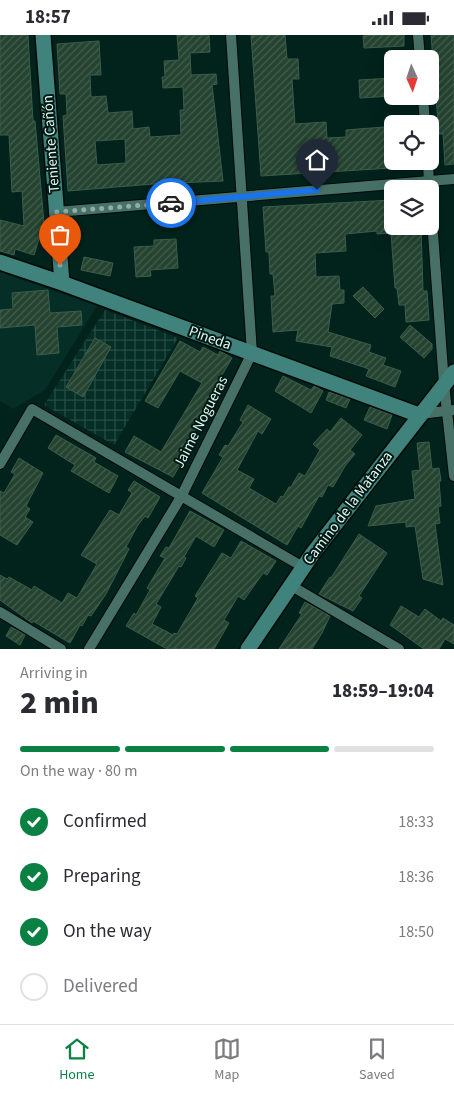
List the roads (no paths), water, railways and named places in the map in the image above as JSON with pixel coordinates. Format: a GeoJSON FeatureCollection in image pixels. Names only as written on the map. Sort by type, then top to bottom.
{"type":"FeatureCollection","features":[{"type":"Feature","properties":{"kind":"street","name":"Teniente Cañón"},"geometry":{"type":"LineString","coordinates":[[43,35],[62,283]]}},
{"type":"Feature","properties":{"kind":"street","name":"Jaime Nogueras"},"geometry":{"type":"LineString","coordinates":[[89,649],[181,497],[252,353],[231,35]]}},
{"type":"Feature","properties":{"kind":"street"},"geometry":{"type":"LineString","coordinates":[[418,35],[419,50]]}},
{"type":"Feature","properties":{"kind":"street"},"geometry":{"type":"LineString","coordinates":[[439,183],[454,179]]}},
{"type":"Feature","properties":{"kind":"street"},"geometry":{"type":"LineString","coordinates":[[56,212],[384,188]]}},
{"type":"Feature","properties":{"kind":"street"},"geometry":{"type":"LineString","coordinates":[[433,235],[444,384],[450,410],[454,476]]}},
{"type":"Feature","properties":{"kind":"street","name":"Pineda"},"geometry":{"type":"LineString","coordinates":[[0,262],[62,283],[419,415]]}},
{"type":"Feature","properties":{"kind":"street","name":"Camino de la Matanza"},"geometry":{"type":"LineString","coordinates":[[248,649],[303,567],[454,371]]}},
{"type":"Feature","properties":{"kind":"street"},"geometry":{"type":"LineString","coordinates":[[0,464],[32,409],[303,567]]}},
{"type":"Feature","properties":{"kind":"street"},"geometry":{"type":"LineString","coordinates":[[419,415],[450,410]]}},
{"type":"Feature","properties":{"kind":"street"},"geometry":{"type":"LineString","coordinates":[[290,585],[399,649]]}},
{"type":"Feature","properties":{"kind":"street"},"geometry":{"type":"LineString","coordinates":[[0,612],[61,649]]}}]}
